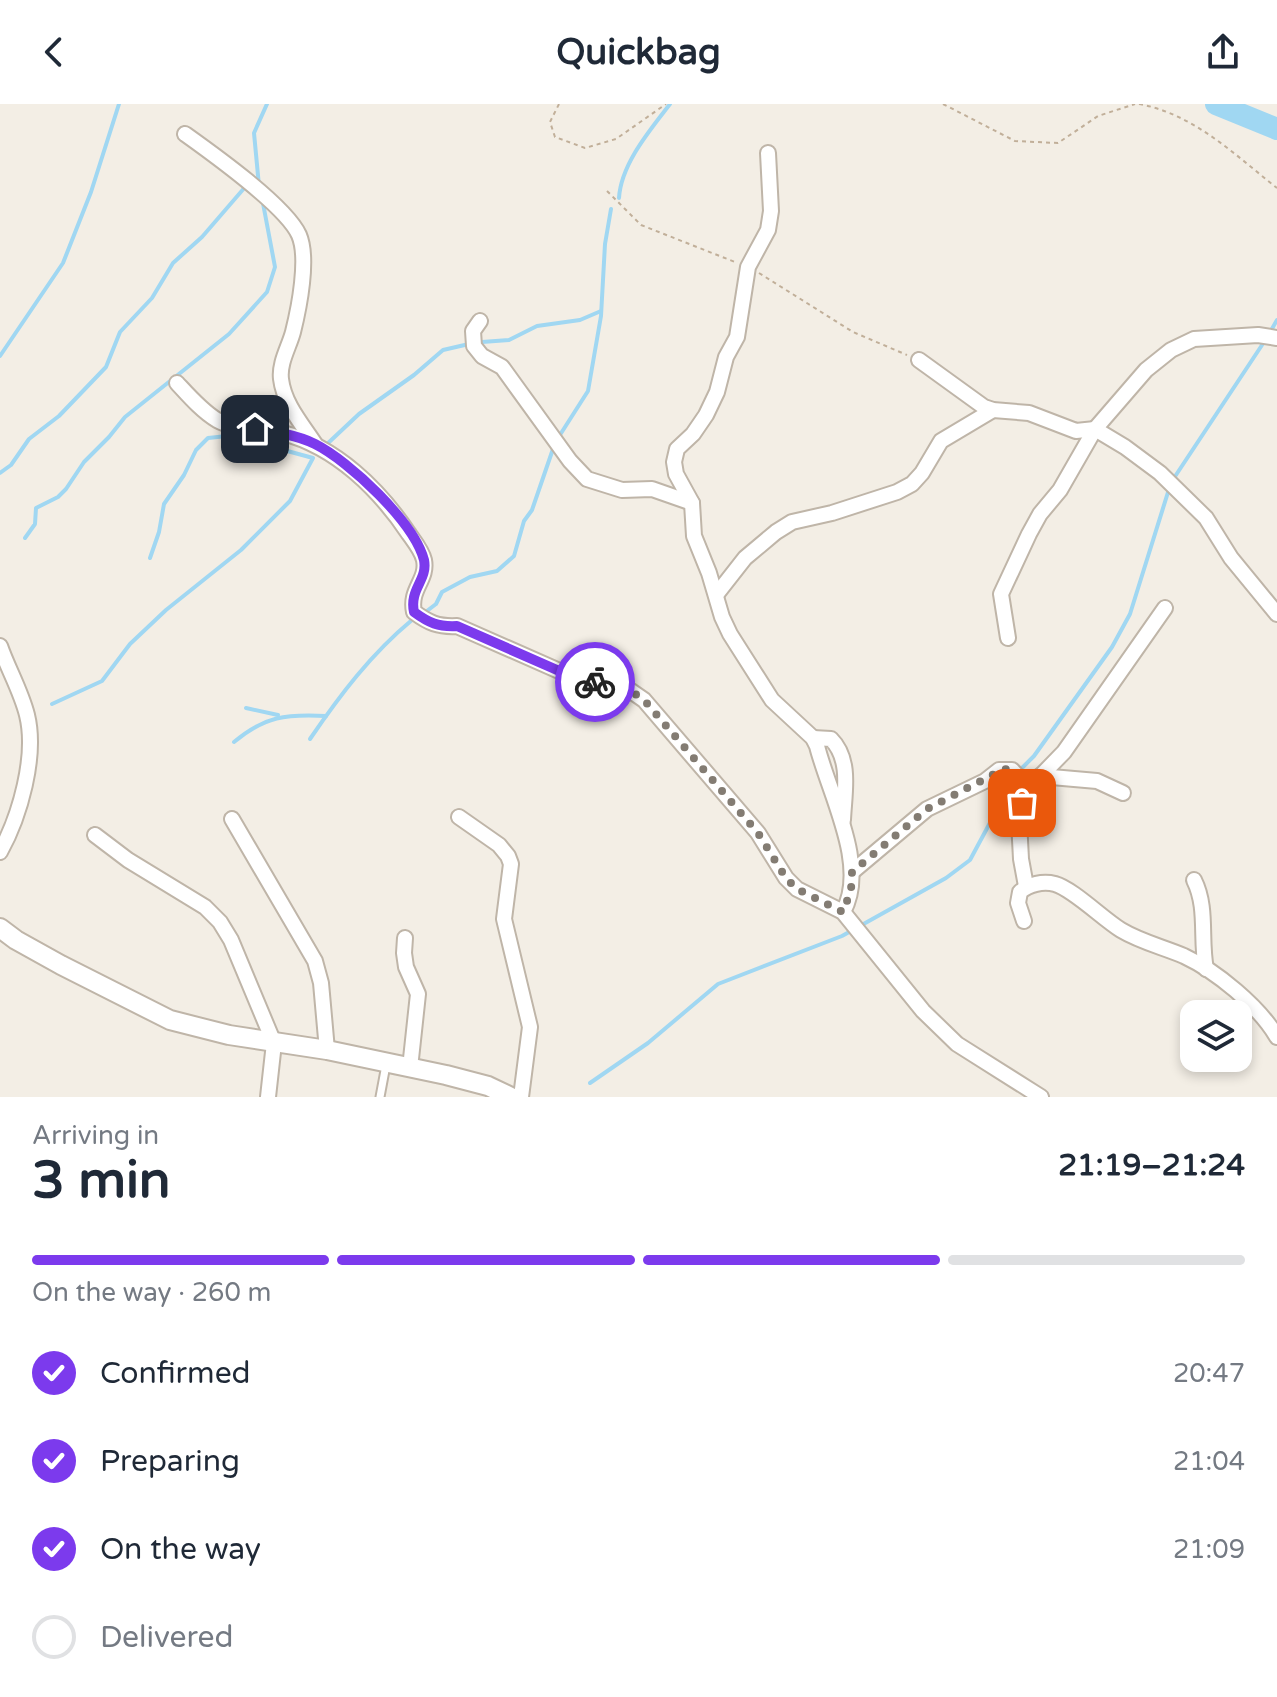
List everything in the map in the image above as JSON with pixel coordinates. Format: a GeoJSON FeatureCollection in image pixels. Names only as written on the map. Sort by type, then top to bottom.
{"type":"FeatureCollection","features":[{"type":"Feature","properties":{"kind":"street"},"geometry":{"type":"LineString","coordinates":[[185,134],[217,156],[288,217],[299,235],[304,250],[299,297],[281,377],[286,399],[315,444]]}},
{"type":"Feature","properties":{"kind":"street"},"geometry":{"type":"LineString","coordinates":[[768,153],[771,211],[768,230],[748,267],[737,337],[726,357],[717,392],[706,415],[693,434],[677,449],[674,462],[676,474],[692,503],[694,536],[730,634],[772,700],[813,738],[842,824],[852,872],[851,890],[843,912]]}},
{"type":"Feature","properties":{"kind":"street"},"geometry":{"type":"LineString","coordinates":[[480,321],[473,331],[474,346],[482,356],[502,367],[551,436],[587,479],[622,490],[652,489],[692,503]]}},
{"type":"Feature","properties":{"kind":"street"},"geometry":{"type":"LineString","coordinates":[[1008,638],[1001,594],[1040,514],[1060,490],[1095,429],[1146,370],[1171,350],[1194,339],[1221,335],[1277,338]]}},
{"type":"Feature","properties":{"kind":"street"},"geometry":{"type":"LineString","coordinates":[[919,360],[970,398],[993,410],[1029,413],[1076,431],[1095,429],[1125,447],[1206,518],[1231,558],[1277,614]]}},
{"type":"Feature","properties":{"kind":"street"},"geometry":{"type":"LineString","coordinates":[[177,383],[216,419],[232,426],[281,432],[315,444],[376,491],[417,545],[424,561],[423,578],[415,589],[412,601],[414,612],[439,627],[457,626],[557,670],[631,691],[644,700],[758,833],[786,878],[797,889],[843,912],[923,1011],[957,1044],[1041,1097]]}},
{"type":"Feature","properties":{"kind":"street"},"geometry":{"type":"LineString","coordinates":[[716,595],[745,558],[776,532],[792,522],[832,513],[897,492],[912,484],[941,441],[993,410]]}},
{"type":"Feature","properties":{"kind":"street"},"geometry":{"type":"LineString","coordinates":[[1026,886],[1019,821],[1029,788],[1064,752],[1165,608]]}},
{"type":"Feature","properties":{"kind":"street"},"geometry":{"type":"LineString","coordinates":[[0,646],[27,714],[30,735],[25,785],[0,852]]}},
{"type":"Feature","properties":{"kind":"street"},"geometry":{"type":"LineString","coordinates":[[813,738],[831,739],[843,761],[846,784],[842,824]]}},
{"type":"Feature","properties":{"kind":"street"},"geometry":{"type":"LineString","coordinates":[[852,872],[927,809],[985,781],[999,770],[1012,770],[1029,788]]}},
{"type":"Feature","properties":{"kind":"street"},"geometry":{"type":"LineString","coordinates":[[1040,776],[1097,781],[1123,793]]}},
{"type":"Feature","properties":{"kind":"street"},"geometry":{"type":"LineString","coordinates":[[459,817],[499,845],[511,864],[504,919],[530,1027],[530,1046],[521,1097]]}},
{"type":"Feature","properties":{"kind":"street"},"geometry":{"type":"LineString","coordinates":[[232,819],[315,961],[321,983],[327,1050]]}},
{"type":"Feature","properties":{"kind":"street"},"geometry":{"type":"LineString","coordinates":[[95,835],[128,860],[205,907],[220,922],[231,940],[274,1043],[268,1097]]}},
{"type":"Feature","properties":{"kind":"street"},"geometry":{"type":"LineString","coordinates":[[1194,880],[1203,902],[1201,946],[1206,969]]}},
{"type":"Feature","properties":{"kind":"street"},"geometry":{"type":"LineString","coordinates":[[1024,921],[1018,903],[1020,892],[1026,886],[1037,883],[1056,884],[1121,930],[1188,958],[1206,969],[1256,1010],[1277,1037]]}},
{"type":"Feature","properties":{"kind":"street"},"geometry":{"type":"LineString","coordinates":[[0,928],[27,947],[170,1020],[229,1035],[327,1050],[410,1068],[488,1086],[511,1097]]}},
{"type":"Feature","properties":{"kind":"street"},"geometry":{"type":"LineString","coordinates":[[405,938],[406,967],[418,994],[410,1068]]}},
{"type":"Feature","properties":{"kind":"lane"},"geometry":{"type":"LineString","coordinates":[[380,1097],[387,1063]]}},
{"type":"Feature","properties":{"kind":"path"},"geometry":{"type":"LineString","coordinates":[[559,104],[550,122],[555,137],[585,148],[616,139],[666,104]]}},
{"type":"Feature","properties":{"kind":"path"},"geometry":{"type":"LineString","coordinates":[[943,104],[1015,141],[1058,143],[1098,116],[1137,104],[1160,108],[1201,128],[1277,188]]}},
{"type":"Feature","properties":{"kind":"waterway"},"geometry":{"type":"LineString","coordinates":[[0,356],[63,263],[91,192],[119,104]]}},
{"type":"Feature","properties":{"kind":"waterway"},"geometry":{"type":"LineString","coordinates":[[259,186],[254,133],[267,104]]}},
{"type":"Feature","properties":{"kind":"waterway"},"geometry":{"type":"LineString","coordinates":[[619,198],[631,160],[670,104]]}},
{"type":"Feature","properties":{"kind":"waterway"},"geometry":{"type":"LineString","coordinates":[[1216,104],[1277,129]]}},
{"type":"Feature","properties":{"kind":"waterway"},"geometry":{"type":"LineString","coordinates":[[0,473],[11,465],[29,439],[59,416],[106,367],[120,332],[152,298],[173,263],[202,237],[246,186]]}},
{"type":"Feature","properties":{"kind":"waterway"},"geometry":{"type":"LineString","coordinates":[[25,538],[35,524],[36,508],[58,497],[66,489],[84,462],[125,417],[229,334],[267,292],[275,267],[262,198]]}},
{"type":"Feature","properties":{"kind":"waterway"},"geometry":{"type":"LineString","coordinates":[[558,438],[588,391],[601,316],[605,244],[611,209]]}},
{"type":"Feature","properties":{"kind":"waterway"},"geometry":{"type":"LineString","coordinates":[[482,342],[509,340],[537,326],[580,320],[601,311]]}},
{"type":"Feature","properties":{"kind":"waterway"},"geometry":{"type":"LineString","coordinates":[[1269,334],[1277,320]]}},
{"type":"Feature","properties":{"kind":"waterway"},"geometry":{"type":"LineString","coordinates":[[1172,481],[1264,342]]}},
{"type":"Feature","properties":{"kind":"waterway"},"geometry":{"type":"LineString","coordinates":[[326,445],[359,414],[443,350],[469,344]]}},
{"type":"Feature","properties":{"kind":"waterway"},"geometry":{"type":"LineString","coordinates":[[52,704],[102,681],[130,644],[166,610],[241,550],[290,501],[313,458],[280,449],[253,447],[227,436],[208,438],[196,450],[184,475],[164,504],[150,558]]}},
{"type":"Feature","properties":{"kind":"waterway"},"geometry":{"type":"LineString","coordinates":[[423,614],[436,604],[442,592],[470,577],[497,571],[514,556],[524,521],[532,510],[554,446]]}},
{"type":"Feature","properties":{"kind":"waterway"},"geometry":{"type":"LineString","coordinates":[[1019,771],[1034,756],[1112,647],[1130,614],[1169,489]]}},
{"type":"Feature","properties":{"kind":"waterway"},"geometry":{"type":"LineString","coordinates":[[310,739],[357,676],[412,620]]}},
{"type":"Feature","properties":{"kind":"waterway"},"geometry":{"type":"LineString","coordinates":[[246,708],[278,715]]}},
{"type":"Feature","properties":{"kind":"waterway"},"geometry":{"type":"LineString","coordinates":[[234,742],[245,733],[277,718],[326,716]]}},
{"type":"Feature","properties":{"kind":"waterway"},"geometry":{"type":"LineString","coordinates":[[590,1083],[648,1043],[718,984],[842,936],[946,878],[970,860],[1014,778]]}},
{"type":"Feature","properties":{"kind":"way so far"},"geometry":{"type":"LineString","coordinates":[[595,682],[631,691],[644,700],[748,820],[786,878],[815,900],[843,912],[851,890],[852,872],[927,809],[1004,769],[1012,770],[1029,788],[1022,803]]}},
{"type":"Feature","properties":{"kind":"route"},"geometry":{"type":"LineString","coordinates":[[255,429],[281,432],[315,444],[366,482],[385,501],[417,545],[424,561],[423,578],[415,589],[412,601],[414,612],[439,627],[457,626],[557,670],[595,682]]}}]}
